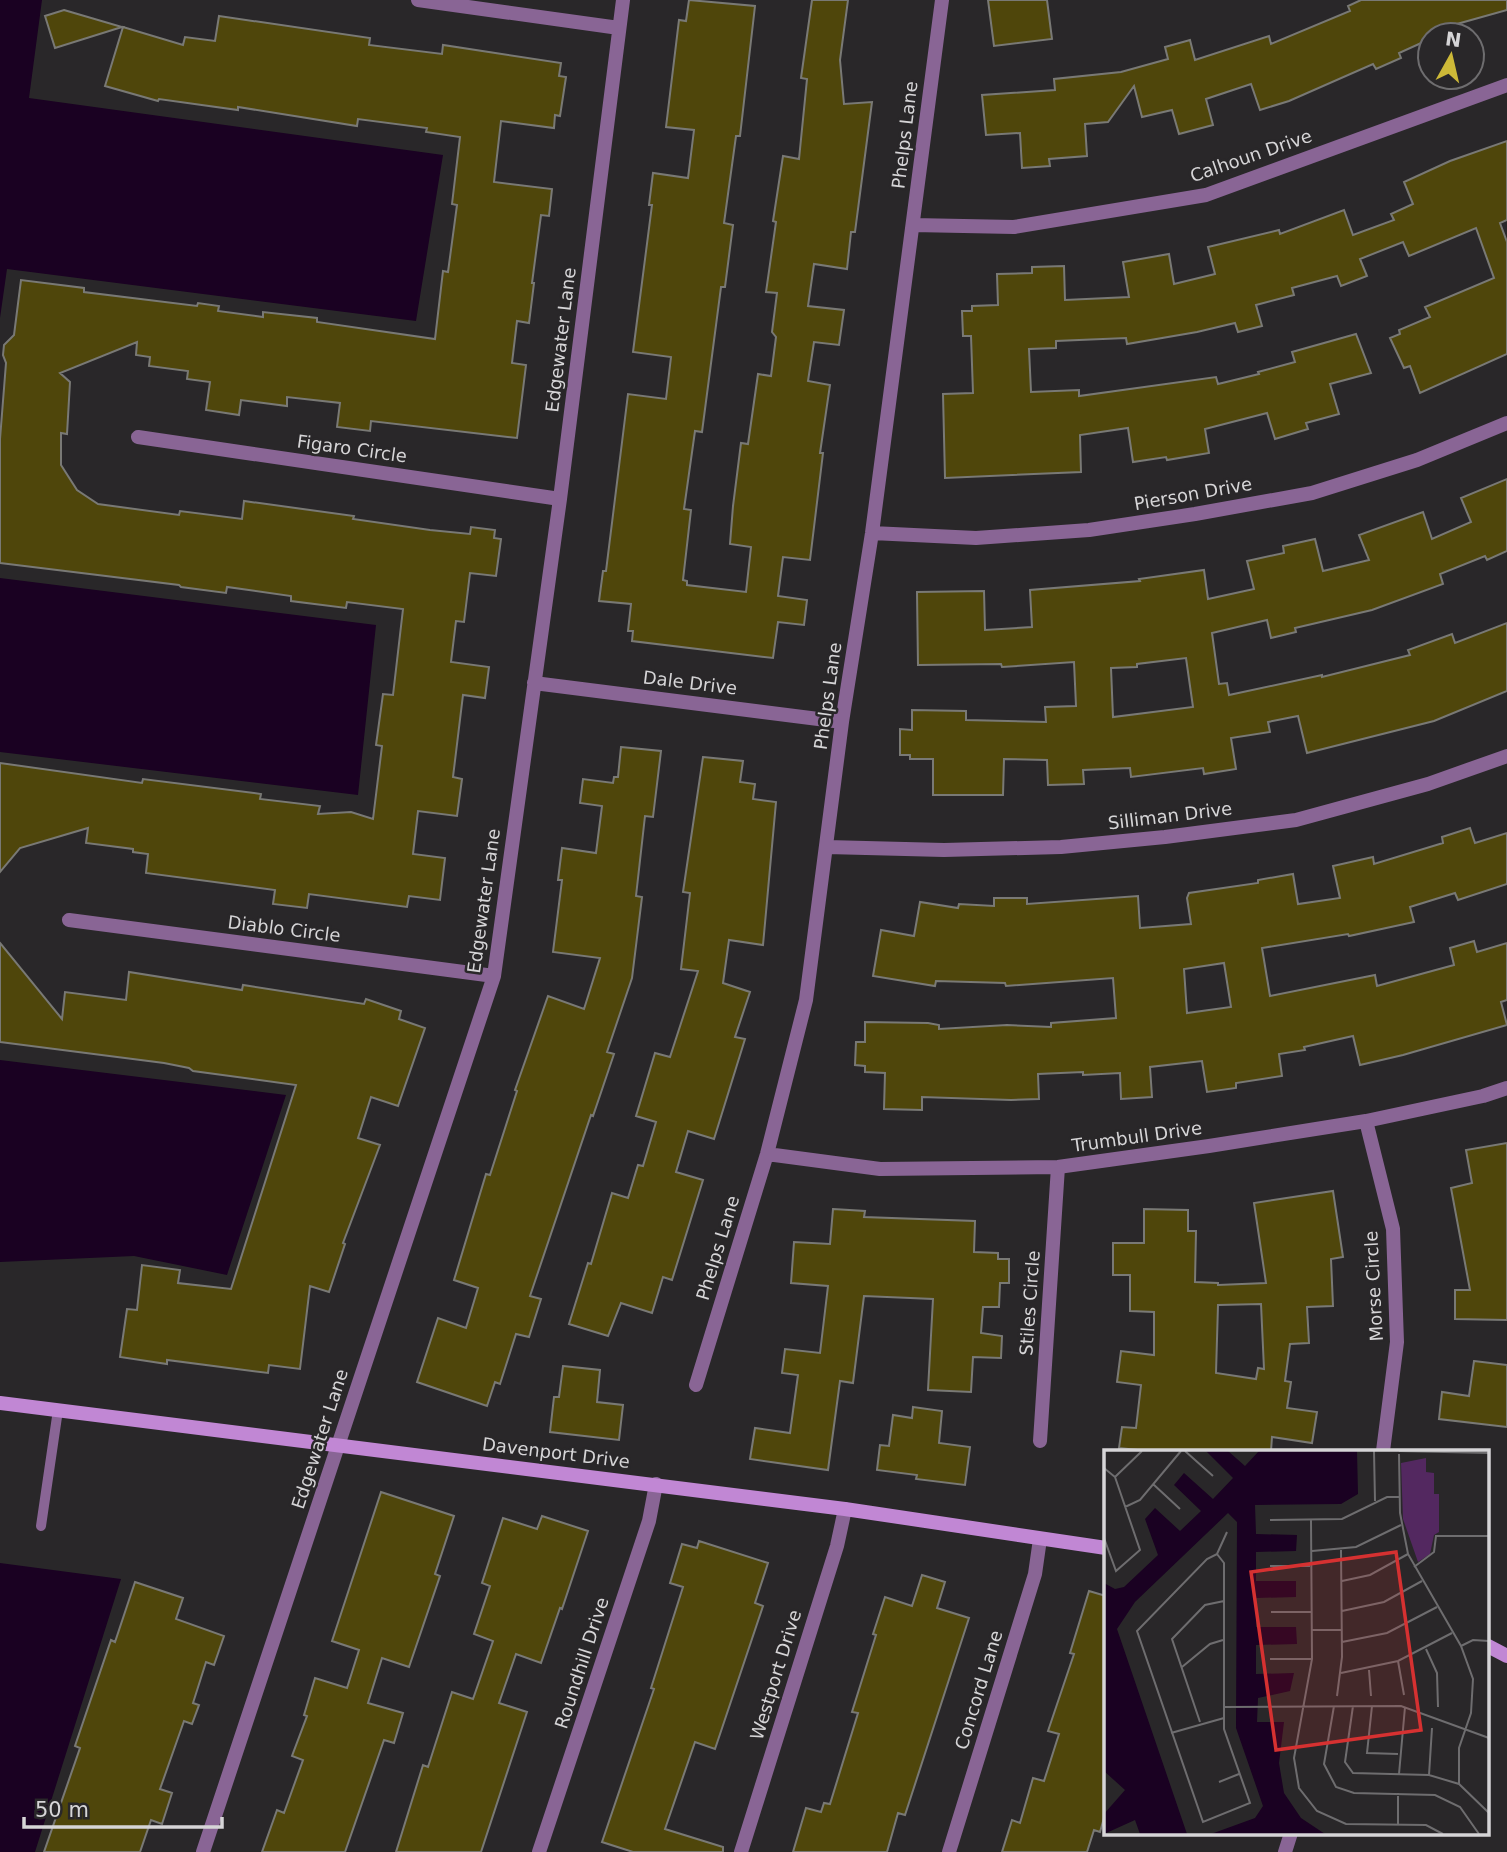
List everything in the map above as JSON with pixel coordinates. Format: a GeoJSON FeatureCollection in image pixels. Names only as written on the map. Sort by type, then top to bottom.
{"type":"FeatureCollection","features":[{"type":"Feature","properties":{"kind":"street"},"geometry":{"type":"LineString","coordinates":[[418,0],[619,28]]}},
{"type":"Feature","properties":{"kind":"street","name":"Edgewater Lane"},"geometry":{"type":"LineString","coordinates":[[203,1852],[494,976],[560,499],[623,0]]}},
{"type":"Feature","properties":{"kind":"street","name":"Phelps Lane"},"geometry":{"type":"LineString","coordinates":[[696,1385],[767,1154],[806,1000],[842,722],[872,533],[942,0]]}},
{"type":"Feature","properties":{"kind":"street","name":"Calhoun Drive"},"geometry":{"type":"LineString","coordinates":[[913,225],[1014,227],[1206,195],[1507,85]]}},
{"type":"Feature","properties":{"kind":"street","name":"Pierson Drive"},"geometry":{"type":"LineString","coordinates":[[872,533],[976,538],[1089,530],[1195,514],[1312,493],[1417,460],[1507,423]]}},
{"type":"Feature","properties":{"kind":"street","name":"Figaro Circle"},"geometry":{"type":"LineString","coordinates":[[138,437],[560,499]]}},
{"type":"Feature","properties":{"kind":"street","name":"Dale Drive"},"geometry":{"type":"LineString","coordinates":[[534,683],[842,722]]}},
{"type":"Feature","properties":{"kind":"street","name":"Silliman Drive"},"geometry":{"type":"LineString","coordinates":[[827,847],[944,850],[1061,847],[1296,820],[1428,783],[1507,756]]}},
{"type":"Feature","properties":{"kind":"street","name":"Diablo Circle"},"geometry":{"type":"LineString","coordinates":[[69,920],[494,976]]}},
{"type":"Feature","properties":{"kind":"street","name":"Trumbull Drive"},"geometry":{"type":"LineString","coordinates":[[767,1154],[880,1169],[1058,1167],[1366,1121],[1483,1096],[1507,1088]]}},
{"type":"Feature","properties":{"kind":"street","name":"Morse Circle"},"geometry":{"type":"LineString","coordinates":[[1366,1121],[1393,1229],[1397,1342],[1383,1450]]}},
{"type":"Feature","properties":{"kind":"street","name":"Stiles Circle"},"geometry":{"type":"LineString","coordinates":[[1040,1441],[1058,1167]]}},
{"type":"Feature","properties":{"kind":"street","name":"Davenport Drive"},"geometry":{"type":"LineString","coordinates":[[0,1403],[656,1484],[1104,1548]]}},
{"type":"Feature","properties":{"kind":"street","name":"Roundhill Drive"},"geometry":{"type":"LineString","coordinates":[[539,1852],[649,1521],[656,1484]]}},
{"type":"Feature","properties":{"kind":"street","name":"Westport Drive"},"geometry":{"type":"LineString","coordinates":[[741,1852],[837,1546],[845,1509]]}},
{"type":"Feature","properties":{"kind":"street","name":"Concord Lane"},"geometry":{"type":"LineString","coordinates":[[949,1852],[1035,1574],[1040,1539]]}},
{"type":"Feature","properties":{"kind":"street"},"geometry":{"type":"LineString","coordinates":[[1490,1647],[1507,1656]]}},
{"type":"Feature","properties":{"kind":"street"},"geometry":{"type":"LineString","coordinates":[[1285,1852],[1291,1834]]}},
{"type":"Feature","properties":{"kind":"lane"},"geometry":{"type":"LineString","coordinates":[[41,1526],[58,1410]]}},
{"type":"Feature","properties":{"kind":"shaded area"},"geometry":{"type":"Polygon","coordinates":[[[0,0],[42,0],[29,98],[443,155],[416,321],[7,269],[0,318],[0,0]]]}},
{"type":"Feature","properties":{"kind":"shaded area"},"geometry":{"type":"Polygon","coordinates":[[[0,578],[376,625],[358,795],[0,752],[0,578]]]}},
{"type":"Feature","properties":{"kind":"shaded area"},"geometry":{"type":"Polygon","coordinates":[[[0,1060],[286,1095],[227,1275],[134,1256],[0,1262],[0,1060]]]}},
{"type":"Feature","properties":{"kind":"shaded area"},"geometry":{"type":"Polygon","coordinates":[[[0,1563],[121,1579],[35,1852],[0,1852],[0,1563]]]}},
{"type":"Feature","properties":{"kind":"building"},"geometry":{"type":"Polygon","coordinates":[[[689,0],[755,6],[740,136],[736,136],[724,223],[733,225],[725,287],[721,287],[702,432],[695,431],[684,509],[691,510],[683,580],[687,581],[687,585],[746,592],[751,547],[730,544],[733,506],[741,443],[748,444],[758,374],[771,376],[776,337],[772,332],[777,293],[766,292],[776,222],[773,221],[783,156],[799,159],[807,79],[801,78],[812,0],[848,0],[840,60],[844,104],[872,102],[855,232],[851,232],[847,269],[814,264],[808,306],[844,310],[839,345],[814,342],[808,381],[830,385],[820,453],[823,453],[810,560],[783,557],[778,596],[807,600],[804,625],[778,622],[773,658],[632,641],[633,631],[628,631],[631,604],[599,601],[603,571],[606,571],[628,394],[666,399],[671,357],[633,352],[652,205],[649,205],[653,173],[688,178],[694,130],[666,127],[679,20],[686,21],[689,0]]]}},
{"type":"Feature","properties":{"kind":"building"},"geometry":{"type":"Polygon","coordinates":[[[988,0],[1047,0],[1052,39],[994,46],[988,0]]]}},
{"type":"Feature","properties":{"kind":"building"},"geometry":{"type":"Polygon","coordinates":[[[1361,0],[1507,0],[1507,10],[1468,21],[1416,21],[1416,45],[1399,53],[1401,58],[1376,69],[1373,64],[1289,101],[1260,110],[1251,84],[1206,99],[1213,125],[1179,134],[1172,110],[1142,117],[1134,86],[1108,122],[1085,124],[1087,156],[1049,159],[1050,166],[1022,168],[1020,133],[986,135],[982,95],[1055,90],[1054,79],[1121,72],[1168,59],[1165,47],[1190,40],[1195,60],[1269,36],[1271,44],[1350,11],[1348,6],[1361,0]]]}},
{"type":"Feature","properties":{"kind":"building"},"geometry":{"type":"Polygon","coordinates":[[[64,10],[122,27],[55,48],[45,16],[64,10]]]}},
{"type":"Feature","properties":{"kind":"building"},"geometry":{"type":"Polygon","coordinates":[[[219,16],[370,38],[369,45],[442,54],[443,45],[561,63],[559,76],[566,77],[560,116],[555,115],[554,128],[501,121],[494,182],[552,189],[549,216],[541,215],[529,323],[517,321],[512,363],[526,365],[517,438],[371,421],[370,431],[337,427],[340,403],[287,397],[287,406],[241,400],[239,415],[206,410],[210,382],[187,379],[188,371],[149,366],[150,357],[136,355],[137,342],[60,373],[70,382],[67,434],[61,433],[61,465],[77,490],[98,504],[179,515],[180,511],[242,519],[244,501],[354,516],[353,519],[430,530],[470,534],[471,527],[495,530],[494,538],[501,539],[496,576],[470,573],[464,622],[456,621],[451,662],[489,667],[485,698],[463,695],[453,777],[462,779],[457,816],[418,811],[413,854],[445,858],[440,900],[409,896],[407,907],[309,894],[307,908],[273,904],[275,890],[146,873],[148,854],[133,852],[133,849],[86,843],[88,828],[20,848],[0,872],[0,763],[142,783],[143,779],[261,794],[260,799],[320,806],[318,814],[351,812],[373,819],[382,746],[376,745],[383,694],[393,695],[403,609],[347,602],[346,608],[291,601],[291,596],[227,587],[226,593],[0,563],[0,439],[6,363],[3,355],[4,345],[14,335],[21,280],[84,288],[84,292],[197,306],[198,303],[219,306],[218,311],[263,317],[263,312],[317,318],[317,322],[435,339],[443,271],[448,272],[457,205],[452,204],[460,137],[426,132],[427,128],[358,119],[357,126],[238,107],[238,110],[158,101],[105,86],[123,27],[183,45],[185,37],[215,41],[219,16]]]}},
{"type":"Feature","properties":{"kind":"building"},"geometry":{"type":"Polygon","coordinates":[[[1507,141],[1507,220],[1500,223],[1507,242],[1507,354],[1420,393],[1410,366],[1404,368],[1390,338],[1400,334],[1399,330],[1430,317],[1425,307],[1494,278],[1476,228],[1409,256],[1403,242],[1360,259],[1367,276],[1341,286],[1337,276],[1292,288],[1294,295],[1256,305],[1262,326],[1238,332],[1235,323],[1127,344],[1126,338],[1056,341],[1056,348],[1029,349],[1031,392],[1079,390],[1079,396],[1216,377],[1218,384],[1295,362],[1292,352],[1356,334],[1371,373],[1330,384],[1339,414],[1306,423],[1308,429],[1275,439],[1267,413],[1205,429],[1209,453],[1167,460],[1166,457],[1133,462],[1128,428],[1080,435],[1081,472],[945,478],[943,394],[973,393],[971,336],[963,336],[962,311],[972,311],[972,306],[998,305],[997,274],[1032,273],[1032,267],[1064,266],[1065,300],[1129,297],[1123,262],[1169,254],[1174,284],[1215,274],[1208,247],[1279,230],[1280,234],[1344,210],[1353,235],[1394,220],[1391,214],[1413,204],[1404,182],[1450,161],[1507,141]]]}},
{"type":"Feature","properties":{"kind":"building"},"geometry":{"type":"Polygon","coordinates":[[[1507,479],[1507,551],[1487,560],[1485,556],[1440,574],[1443,584],[1372,610],[1295,628],[1296,632],[1271,638],[1267,620],[1212,633],[1219,684],[1227,683],[1229,695],[1322,677],[1410,655],[1408,650],[1452,634],[1455,643],[1507,623],[1507,691],[1434,721],[1307,753],[1298,716],[1268,722],[1270,732],[1231,738],[1236,769],[1204,774],[1203,768],[1131,777],[1130,768],[1083,770],[1084,784],[1048,785],[1047,760],[1004,759],[1003,795],[933,795],[933,759],[910,759],[910,755],[900,755],[900,729],[912,730],[912,710],[966,711],[966,720],[1046,722],[1045,707],[1076,706],[1074,662],[1002,667],[1001,664],[918,665],[917,592],[984,591],[985,630],[1032,627],[1030,590],[1140,581],[1139,579],[1204,570],[1208,599],[1254,589],[1247,561],[1284,553],[1283,546],[1315,539],[1323,571],[1369,560],[1359,535],[1423,512],[1432,539],[1471,522],[1461,498],[1507,479]],[[1186,658],[1137,664],[1137,667],[1111,668],[1113,717],[1193,707],[1186,658]]]}},
{"type":"Feature","properties":{"kind":"building"},"geometry":{"type":"Polygon","coordinates":[[[621,747],[661,751],[653,817],[645,816],[636,896],[642,897],[632,978],[607,1052],[614,1054],[530,1296],[541,1299],[529,1337],[516,1334],[500,1384],[495,1382],[487,1406],[417,1382],[438,1318],[466,1328],[478,1288],[454,1280],[486,1174],[490,1175],[517,1091],[515,1090],[548,996],[584,1009],[600,958],[553,952],[562,880],[558,880],[562,848],[596,853],[602,806],[580,803],[583,779],[613,783],[614,777],[618,777],[621,747]]]}},
{"type":"Feature","properties":{"kind":"building"},"geometry":{"type":"Polygon","coordinates":[[[703,757],[743,761],[740,782],[755,784],[753,799],[776,802],[763,945],[729,940],[723,983],[750,992],[735,1037],[745,1039],[714,1139],[688,1131],[676,1172],[703,1180],[672,1280],[663,1277],[652,1313],[621,1303],[608,1336],[569,1324],[588,1263],[591,1264],[612,1193],[628,1198],[638,1165],[643,1166],[656,1122],[636,1116],[655,1053],[670,1057],[698,971],[681,969],[690,893],[683,892],[703,757]]]}},
{"type":"Feature","properties":{"kind":"building"},"geometry":{"type":"Polygon","coordinates":[[[1470,828],[1475,843],[1507,833],[1507,884],[1458,900],[1455,893],[1410,907],[1414,922],[1349,936],[1348,934],[1262,948],[1270,996],[1375,975],[1377,986],[1454,965],[1450,948],[1474,941],[1477,952],[1507,943],[1507,1000],[1501,1002],[1507,1025],[1360,1065],[1353,1036],[1304,1047],[1305,1050],[1279,1054],[1282,1076],[1236,1083],[1236,1088],[1207,1092],[1202,1061],[1150,1067],[1152,1097],[1121,1099],[1120,1073],[1083,1075],[1083,1072],[1038,1074],[1039,1099],[922,1097],[922,1110],[884,1109],[885,1073],[865,1072],[865,1066],[855,1065],[856,1042],[865,1042],[865,1022],[928,1023],[939,1025],[939,1029],[1007,1025],[1051,1027],[1051,1023],[1116,1018],[1113,978],[1006,986],[1005,983],[936,981],[935,986],[873,976],[881,930],[914,936],[920,902],[958,908],[959,904],[994,906],[994,898],[1027,898],[1027,904],[1138,896],[1140,928],[1191,924],[1187,898],[1189,893],[1258,883],[1258,880],[1293,874],[1298,904],[1340,898],[1333,866],[1373,857],[1374,864],[1443,843],[1442,837],[1470,828]],[[1224,963],[1184,969],[1187,1013],[1231,1007],[1224,963]]]}},
{"type":"Feature","properties":{"kind":"building"},"geometry":{"type":"Polygon","coordinates":[[[0,943],[62,1019],[65,992],[126,1000],[129,972],[242,990],[243,985],[364,1004],[366,999],[401,1011],[399,1019],[425,1028],[398,1106],[371,1097],[358,1138],[380,1145],[343,1243],[345,1244],[329,1292],[310,1286],[300,1369],[269,1365],[268,1373],[120,1357],[127,1309],[137,1310],[142,1265],[180,1270],[178,1283],[231,1289],[296,1085],[193,1071],[164,1063],[0,1042],[0,943]]]}},
{"type":"Feature","properties":{"kind":"building"},"geometry":{"type":"Polygon","coordinates":[[[1507,1143],[1507,1320],[1455,1319],[1455,1290],[1470,1290],[1451,1188],[1472,1183],[1466,1150],[1507,1143]]]}},
{"type":"Feature","properties":{"kind":"building"},"geometry":{"type":"Polygon","coordinates":[[[1333,1191],[1343,1257],[1331,1259],[1333,1306],[1307,1307],[1309,1343],[1290,1344],[1285,1381],[1291,1382],[1287,1408],[1317,1412],[1312,1443],[1272,1437],[1271,1450],[1119,1448],[1122,1427],[1136,1428],[1141,1385],[1117,1382],[1121,1351],[1154,1355],[1154,1312],[1130,1311],[1130,1275],[1113,1275],[1113,1243],[1144,1243],[1144,1209],[1188,1210],[1188,1231],[1196,1231],[1195,1282],[1218,1285],[1266,1283],[1254,1203],[1333,1191]],[[1261,1304],[1218,1305],[1216,1373],[1256,1379],[1258,1368],[1264,1369],[1261,1304]]]}},
{"type":"Feature","properties":{"kind":"building"},"geometry":{"type":"Polygon","coordinates":[[[833,1209],[865,1211],[864,1217],[975,1221],[974,1252],[998,1253],[998,1259],[1009,1259],[1009,1283],[1000,1283],[999,1307],[983,1307],[981,1333],[1002,1336],[1001,1358],[973,1357],[971,1392],[928,1390],[933,1299],[864,1296],[853,1383],[840,1381],[828,1470],[750,1459],[755,1428],[790,1433],[798,1375],[782,1373],[785,1349],[820,1353],[828,1286],[791,1283],[794,1242],[830,1244],[833,1209]]]}},
{"type":"Feature","properties":{"kind":"building"},"geometry":{"type":"Polygon","coordinates":[[[1474,1361],[1507,1365],[1507,1427],[1439,1419],[1442,1392],[1469,1396],[1474,1361]]]}},
{"type":"Feature","properties":{"kind":"building"},"geometry":{"type":"Polygon","coordinates":[[[563,1366],[600,1370],[597,1402],[623,1405],[619,1440],[550,1432],[554,1397],[559,1397],[563,1366]]]}},
{"type":"Feature","properties":{"kind":"building"},"geometry":{"type":"Polygon","coordinates":[[[913,1407],[942,1411],[939,1443],[970,1447],[965,1485],[916,1479],[917,1475],[877,1470],[880,1445],[889,1446],[893,1415],[912,1418],[913,1407]]]}},
{"type":"Feature","properties":{"kind":"building"},"geometry":{"type":"Polygon","coordinates":[[[381,1492],[454,1516],[435,1574],[440,1576],[409,1667],[382,1658],[368,1703],[403,1713],[394,1743],[384,1740],[345,1852],[262,1852],[277,1810],[284,1813],[303,1760],[292,1756],[307,1716],[304,1715],[315,1678],[347,1688],[359,1650],[332,1641],[381,1492]]]}},
{"type":"Feature","properties":{"kind":"building"},"geometry":{"type":"Polygon","coordinates":[[[542,1516],[588,1531],[541,1663],[516,1654],[499,1703],[527,1712],[481,1852],[396,1852],[423,1765],[428,1767],[452,1692],[473,1699],[493,1641],[474,1634],[490,1586],[482,1583],[503,1518],[537,1529],[542,1516]]]}},
{"type":"Feature","properties":{"kind":"building"},"geometry":{"type":"Polygon","coordinates":[[[699,1541],[768,1563],[755,1603],[763,1606],[715,1749],[695,1742],[665,1829],[723,1847],[723,1852],[633,1852],[602,1842],[654,1689],[651,1688],[683,1587],[670,1583],[682,1544],[697,1548],[699,1541]]]}},
{"type":"Feature","properties":{"kind":"building"},"geometry":{"type":"Polygon","coordinates":[[[922,1575],[945,1582],[937,1608],[969,1618],[905,1815],[898,1813],[887,1852],[793,1852],[806,1808],[821,1812],[824,1803],[830,1804],[858,1713],[852,1712],[885,1597],[912,1606],[922,1575]]]}},
{"type":"Feature","properties":{"kind":"building"},"geometry":{"type":"Polygon","coordinates":[[[135,1582],[183,1598],[176,1619],[224,1636],[214,1665],[206,1662],[193,1703],[199,1705],[192,1724],[184,1721],[160,1789],[172,1793],[162,1824],[151,1820],[140,1852],[44,1852],[80,1748],[75,1746],[111,1640],[115,1642],[135,1582]]]}},
{"type":"Feature","properties":{"kind":"building"},"geometry":{"type":"Polygon","coordinates":[[[1089,1591],[1104,1595],[1104,1818],[1100,1832],[1094,1830],[1087,1852],[1002,1852],[1012,1820],[1020,1823],[1033,1778],[1044,1781],[1059,1734],[1048,1731],[1074,1654],[1070,1653],[1089,1591]]]}}]}
